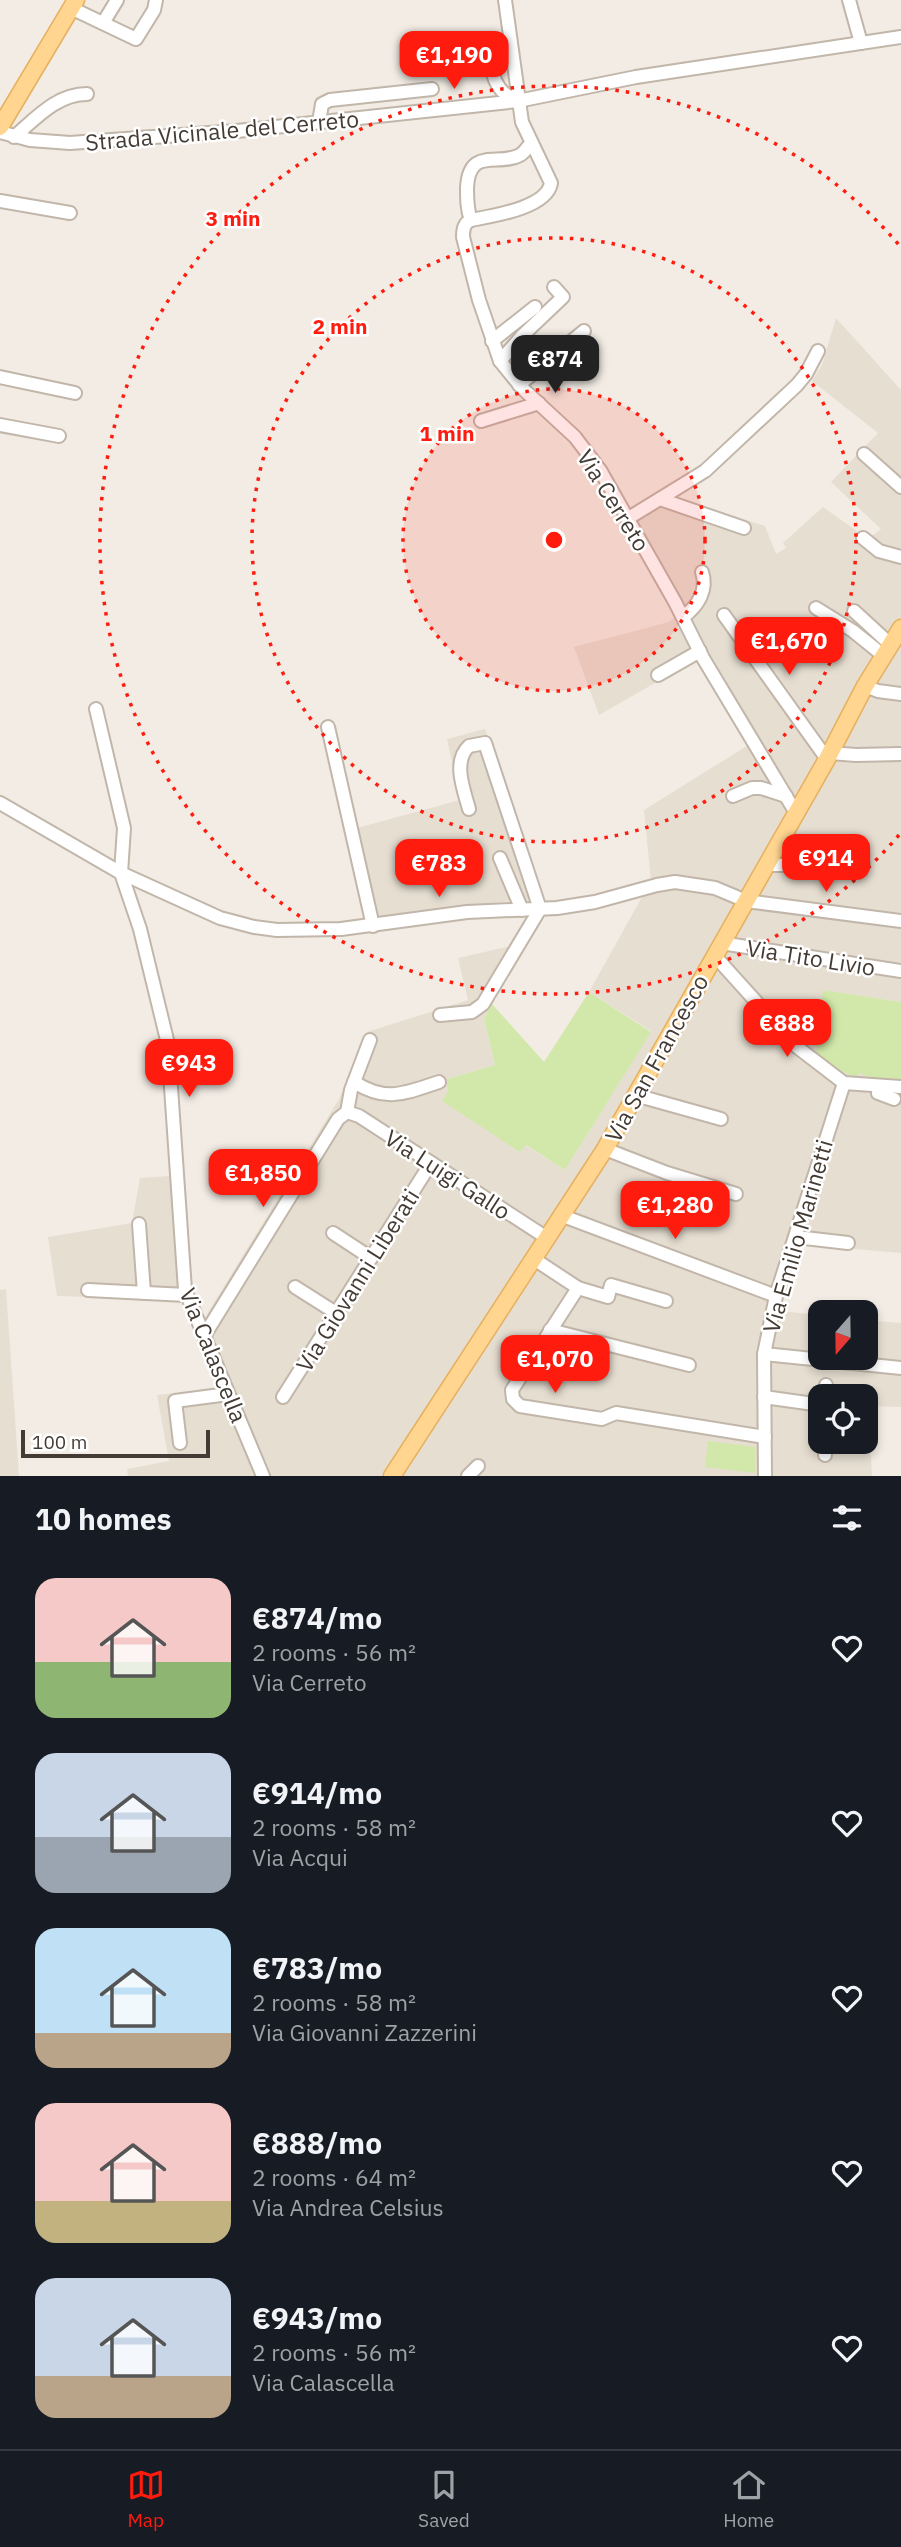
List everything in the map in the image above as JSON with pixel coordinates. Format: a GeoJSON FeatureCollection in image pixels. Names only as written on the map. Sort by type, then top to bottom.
{"type":"FeatureCollection","features":[{"type":"Feature","properties":{"kind":"main road"},"geometry":{"type":"LineString","coordinates":[[0,130],[74,4]]}},
{"type":"Feature","properties":{"kind":"main road","name":"Via San Francesco"},"geometry":{"type":"LineString","coordinates":[[392,1476],[605,1149],[865,686],[901,628]]}},
{"type":"Feature","properties":{"kind":"street"},"geometry":{"type":"LineString","coordinates":[[103,23],[117,0]]}},
{"type":"Feature","properties":{"kind":"street"},"geometry":{"type":"LineString","coordinates":[[74,4],[136,40],[154,10],[156,0]]}},
{"type":"Feature","properties":{"kind":"street"},"geometry":{"type":"LineString","coordinates":[[471,220],[513,211],[546,195],[551,188],[550,179],[524,129],[517,101],[506,0]]}},
{"type":"Feature","properties":{"kind":"street"},"geometry":{"type":"LineString","coordinates":[[849,0],[861,43]]}},
{"type":"Feature","properties":{"kind":"street","name":"Strada Vicinale del Cerreto"},"geometry":{"type":"LineString","coordinates":[[0,130],[14,137],[54,142],[92,142],[320,122],[517,101],[636,77],[901,37]]}},
{"type":"Feature","properties":{"kind":"street"},"geometry":{"type":"LineString","coordinates":[[490,40],[495,83],[506,95],[517,101]]}},
{"type":"Feature","properties":{"kind":"street"},"geometry":{"type":"LineString","coordinates":[[320,122],[322,104],[330,100],[432,89]]}},
{"type":"Feature","properties":{"kind":"street"},"geometry":{"type":"LineString","coordinates":[[14,137],[54,103],[73,95],[87,94]]}},
{"type":"Feature","properties":{"kind":"street","name":"Via Cerreto"},"geometry":{"type":"LineString","coordinates":[[531,143],[525,152],[517,157],[492,159],[476,164],[468,177],[467,205],[471,220],[465,225],[463,237],[492,341],[500,361],[519,385],[569,431],[589,455],[683,617],[699,651],[796,813]]}},
{"type":"Feature","properties":{"kind":"street"},"geometry":{"type":"LineString","coordinates":[[0,201],[70,213]]}},
{"type":"Feature","properties":{"kind":"street"},"geometry":{"type":"LineString","coordinates":[[500,361],[563,297],[555,287]]}},
{"type":"Feature","properties":{"kind":"street"},"geometry":{"type":"LineString","coordinates":[[492,341],[535,307]]}},
{"type":"Feature","properties":{"kind":"street"},"geometry":{"type":"LineString","coordinates":[[519,385],[584,331]]}},
{"type":"Feature","properties":{"kind":"street"},"geometry":{"type":"LineString","coordinates":[[627,519],[705,471],[786,397],[806,374],[818,351]]}},
{"type":"Feature","properties":{"kind":"street"},"geometry":{"type":"LineString","coordinates":[[0,377],[75,393]]}},
{"type":"Feature","properties":{"kind":"street"},"geometry":{"type":"LineString","coordinates":[[481,421],[539,403]]}},
{"type":"Feature","properties":{"kind":"street"},"geometry":{"type":"LineString","coordinates":[[0,425],[59,436]]}},
{"type":"Feature","properties":{"kind":"street"},"geometry":{"type":"LineString","coordinates":[[864,454],[901,487]]}},
{"type":"Feature","properties":{"kind":"street"},"geometry":{"type":"LineString","coordinates":[[660,499],[744,528]]}},
{"type":"Feature","properties":{"kind":"street"},"geometry":{"type":"LineString","coordinates":[[863,538],[879,551],[901,557]]}},
{"type":"Feature","properties":{"kind":"street"},"geometry":{"type":"LineString","coordinates":[[683,617],[696,606],[701,597],[705,582],[702,572]]}},
{"type":"Feature","properties":{"kind":"street"},"geometry":{"type":"LineString","coordinates":[[816,608],[887,650]]}},
{"type":"Feature","properties":{"kind":"street"},"geometry":{"type":"LineString","coordinates":[[854,611],[887,650]]}},
{"type":"Feature","properties":{"kind":"street"},"geometry":{"type":"LineString","coordinates":[[724,615],[828,756],[901,754]]}},
{"type":"Feature","properties":{"kind":"street"},"geometry":{"type":"LineString","coordinates":[[658,675],[699,651]]}},
{"type":"Feature","properties":{"kind":"street"},"geometry":{"type":"LineString","coordinates":[[865,686],[901,694]]}},
{"type":"Feature","properties":{"kind":"street"},"geometry":{"type":"LineString","coordinates":[[96,709],[124,828],[121,873]]}},
{"type":"Feature","properties":{"kind":"street"},"geometry":{"type":"LineString","coordinates":[[328,727],[373,926]]}},
{"type":"Feature","properties":{"kind":"street"},"geometry":{"type":"LineString","coordinates":[[440,1015],[472,1012],[484,1004],[540,909],[485,743],[469,746],[461,757],[460,775],[469,809]]}},
{"type":"Feature","properties":{"kind":"street"},"geometry":{"type":"LineString","coordinates":[[733,796],[752,788],[786,796]]}},
{"type":"Feature","properties":{"kind":"street"},"geometry":{"type":"LineString","coordinates":[[0,803],[121,873],[201,911],[246,925],[309,930],[373,926],[467,912],[586,904],[676,882],[715,888],[746,901],[901,921]]}},
{"type":"Feature","properties":{"kind":"street"},"geometry":{"type":"LineString","coordinates":[[500,858],[522,909]]}},
{"type":"Feature","properties":{"kind":"street"},"geometry":{"type":"LineString","coordinates":[[766,866],[863,865]]}},
{"type":"Feature","properties":{"kind":"street","name":"Via Calascella"},"geometry":{"type":"LineString","coordinates":[[121,873],[140,929],[168,1044],[186,1295],[263,1476]]}},
{"type":"Feature","properties":{"kind":"street"},"geometry":{"type":"LineString","coordinates":[[718,949],[797,1046],[844,1083],[879,1086],[898,1093]]}},
{"type":"Feature","properties":{"kind":"street","name":"Via Tito Livio"},"geometry":{"type":"LineString","coordinates":[[718,949],[901,971]]}},
{"type":"Feature","properties":{"kind":"street"},"geometry":{"type":"LineString","coordinates":[[204,1336],[338,1119],[347,1112],[354,1082],[370,1040]]}},
{"type":"Feature","properties":{"kind":"street"},"geometry":{"type":"LineString","coordinates":[[354,1082],[371,1092],[389,1096],[439,1082]]}},
{"type":"Feature","properties":{"kind":"street","name":"Via Emilio Marinetti"},"geometry":{"type":"LineString","coordinates":[[765,1476],[764,1354],[776,1296],[844,1083]]}},
{"type":"Feature","properties":{"kind":"street"},"geometry":{"type":"LineString","coordinates":[[635,1095],[721,1119]]}},
{"type":"Feature","properties":{"kind":"street","name":"Via Luigi Gallo"},"geometry":{"type":"LineString","coordinates":[[347,1112],[359,1116],[547,1238]]}},
{"type":"Feature","properties":{"kind":"street"},"geometry":{"type":"LineString","coordinates":[[605,1149],[667,1173],[736,1194]]}},
{"type":"Feature","properties":{"kind":"street","name":"Via Giovanni Liberati"},"geometry":{"type":"LineString","coordinates":[[283,1397],[431,1163]]}},
{"type":"Feature","properties":{"kind":"street"},"geometry":{"type":"LineString","coordinates":[[563,1216],[776,1296]]}},
{"type":"Feature","properties":{"kind":"street"},"geometry":{"type":"LineString","coordinates":[[139,1224],[145,1293]]}},
{"type":"Feature","properties":{"kind":"street"},"geometry":{"type":"LineString","coordinates":[[333,1233],[371,1258]]}},
{"type":"Feature","properties":{"kind":"street"},"geometry":{"type":"LineString","coordinates":[[796,1237],[848,1243]]}},
{"type":"Feature","properties":{"kind":"street"},"geometry":{"type":"LineString","coordinates":[[534,1259],[578,1288],[608,1297],[611,1285],[666,1301]]}},
{"type":"Feature","properties":{"kind":"street"},"geometry":{"type":"LineString","coordinates":[[295,1287],[336,1313]]}},
{"type":"Feature","properties":{"kind":"street"},"geometry":{"type":"LineString","coordinates":[[578,1288],[512,1390],[513,1399],[520,1406],[602,1419],[616,1413],[765,1437]]}},
{"type":"Feature","properties":{"kind":"street"},"geometry":{"type":"LineString","coordinates":[[88,1290],[186,1295]]}},
{"type":"Feature","properties":{"kind":"street"},"geometry":{"type":"LineString","coordinates":[[550,1330],[689,1365]]}},
{"type":"Feature","properties":{"kind":"street"},"geometry":{"type":"LineString","coordinates":[[764,1354],[901,1368]]}},
{"type":"Feature","properties":{"kind":"street"},"geometry":{"type":"LineString","coordinates":[[180,1443],[174,1401],[228,1394]]}},
{"type":"Feature","properties":{"kind":"street"},"geometry":{"type":"LineString","coordinates":[[764,1397],[808,1403]]}},
{"type":"Feature","properties":{"kind":"street"},"geometry":{"type":"LineString","coordinates":[[468,1476],[478,1466]]}},
{"type":"Feature","properties":{"kind":"shaded area"},"geometry":{"type":"Polygon","coordinates":[[[836,318],[901,390],[901,1002],[823,990],[859,1073],[901,1084],[901,1253],[797,1244],[779,1311],[808,1314],[808,1370],[878,1370],[878,1321],[901,1323],[901,1407],[878,1406],[878,1384],[808,1384],[808,1454],[871,1454],[872,1476],[128,1476],[127,1469],[169,1461],[157,1395],[220,1388],[180,1300],[57,1296],[48,1237],[132,1223],[140,1178],[185,1175],[192,1289],[204,1319],[339,1099],[367,1032],[468,1000],[458,958],[525,943],[484,1018],[495,1065],[447,1079],[521,1151],[525,1145],[565,1170],[651,1031],[589,992],[651,881],[644,810],[750,744],[695,660],[599,715],[574,647],[669,622],[675,617],[619,517],[664,493],[765,526],[776,554],[786,548],[783,543],[823,507],[868,539],[881,529],[831,482],[878,433],[812,381],[822,365],[836,318]]]}},
{"type":"Feature","properties":{"kind":"shaded area"},"geometry":{"type":"Polygon","coordinates":[[[485,729],[542,901],[511,901],[366,918],[346,831],[460,800],[447,739],[485,729]]]}},
{"type":"Feature","properties":{"kind":"shaded area"},"geometry":{"type":"Polygon","coordinates":[[[6,1289],[19,1476],[0,1476],[0,1290],[6,1289]]]}},
{"type":"Feature","properties":{"kind":"green space"},"geometry":{"type":"Polygon","coordinates":[[[823,990],[901,1002],[901,1084],[875,1081],[860,1073],[855,1077],[826,1064],[816,1055],[823,990]]]}},
{"type":"Feature","properties":{"kind":"green space"},"geometry":{"type":"Polygon","coordinates":[[[589,992],[651,1032],[565,1170],[526,1145],[520,1152],[442,1101],[448,1091],[447,1079],[495,1065],[484,1018],[492,1004],[544,1062],[589,992]]]}},
{"type":"Feature","properties":{"kind":"green space"},"geometry":{"type":"Polygon","coordinates":[[[708,1441],[755,1447],[755,1473],[705,1467],[708,1441]]]}}]}
